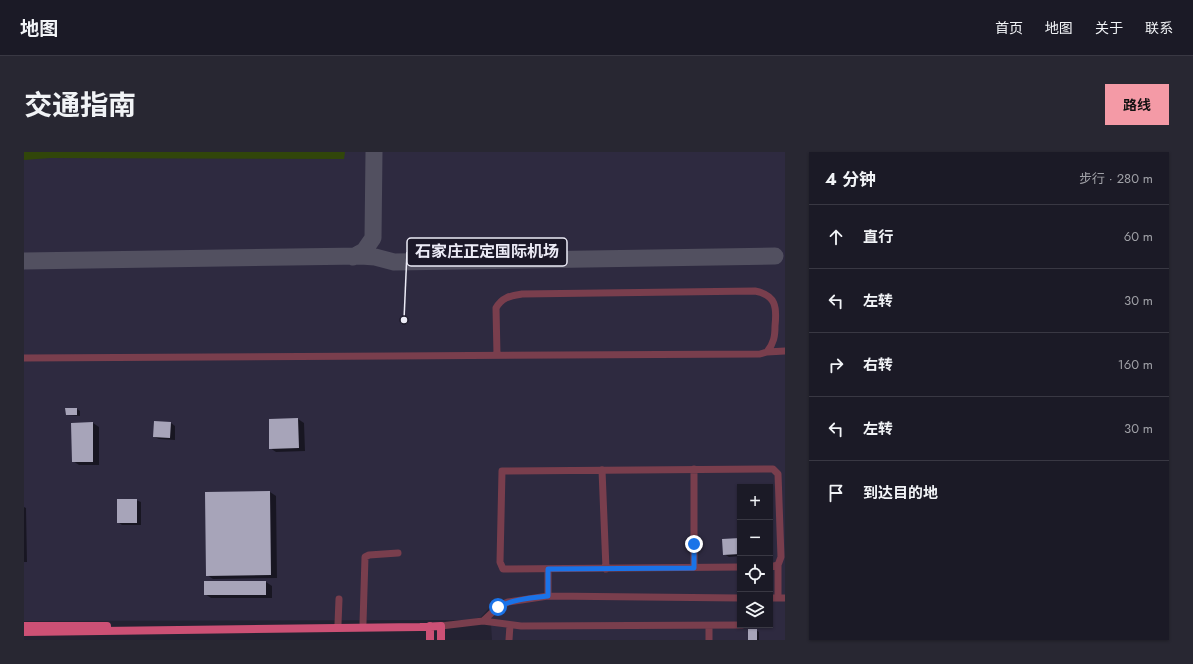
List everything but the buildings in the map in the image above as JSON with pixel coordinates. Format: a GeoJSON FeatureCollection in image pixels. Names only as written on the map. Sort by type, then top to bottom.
{"type":"FeatureCollection","features":[{"type":"Feature","properties":{"kind":"main road"},"geometry":{"type":"LineString","coordinates":[[24,626],[420,622],[430,626]]}},
{"type":"Feature","properties":{"kind":"main road"},"geometry":{"type":"LineString","coordinates":[[430,626],[430,640]]}},
{"type":"Feature","properties":{"kind":"main road"},"geometry":{"type":"LineString","coordinates":[[24,632],[441,626],[441,640]]}},
{"type":"Feature","properties":{"kind":"lane"},"geometry":{"type":"LineString","coordinates":[[497,356],[496,308],[499,302],[507,296],[522,294],[754,291],[764,293],[774,303],[776,310],[774,339],[767,352]]}},
{"type":"Feature","properties":{"kind":"lane"},"geometry":{"type":"LineString","coordinates":[[24,358],[760,354],[767,352],[785,352]]}},
{"type":"Feature","properties":{"kind":"lane"},"geometry":{"type":"LineString","coordinates":[[737,567],[505,569],[500,565],[502,471],[769,468],[776,471],[781,557],[778,565],[782,598]]}},
{"type":"Feature","properties":{"kind":"lane"},"geometry":{"type":"LineString","coordinates":[[694,469],[694,568]]}},
{"type":"Feature","properties":{"kind":"lane"},"geometry":{"type":"LineString","coordinates":[[602,470],[606,569]]}},
{"type":"Feature","properties":{"kind":"lane"},"geometry":{"type":"LineString","coordinates":[[363,623],[364,558],[367,555],[398,553]]}},
{"type":"Feature","properties":{"kind":"lane"},"geometry":{"type":"LineString","coordinates":[[773,566],[778,565]]}},
{"type":"Feature","properties":{"kind":"lane"},"geometry":{"type":"LineString","coordinates":[[548,569],[548,596]]}},
{"type":"Feature","properties":{"kind":"lane"},"geometry":{"type":"LineString","coordinates":[[483,621],[498,607],[508,602],[548,596],[737,598]]}},
{"type":"Feature","properties":{"kind":"lane"},"geometry":{"type":"LineString","coordinates":[[338,624],[340,599]]}},
{"type":"Feature","properties":{"kind":"lane"},"geometry":{"type":"LineString","coordinates":[[441,626],[483,621],[510,625],[737,625]]}},
{"type":"Feature","properties":{"kind":"lane"},"geometry":{"type":"LineString","coordinates":[[509,640],[510,625]]}},
{"type":"Feature","properties":{"kind":"lane"},"geometry":{"type":"LineString","coordinates":[[709,626],[709,640]]}},
{"type":"Feature","properties":{"kind":"shaded area"},"geometry":{"type":"Polygon","coordinates":[[[24,152],[785,152],[785,640],[492,640],[490,607],[481,617],[472,620],[24,621],[24,152]]]}},
{"type":"Feature","properties":{"kind":"green space"},"geometry":{"type":"Polygon","coordinates":[[[24,152],[345,152],[344,159],[50,158],[24,160],[24,152]]]}},
{"type":"Feature","properties":{"kind":"taxiway"},"geometry":{"type":"LineString","coordinates":[[353,257],[364,251],[373,238],[374,152]]}},
{"type":"Feature","properties":{"kind":"taxiway"},"geometry":{"type":"LineString","coordinates":[[24,261],[361,256],[375,257],[394,262],[775,256]]}},
{"type":"Feature","properties":{"kind":"place","name":"石家庄正定国际机场"},"geometry":{"type":"Point","coordinates":[404,320]}},
{"type":"Feature","properties":{"kind":"route"},"geometry":{"type":"LineString","coordinates":[[498,607],[508,602],[521,599],[548,596],[548,569],[694,568],[694,544]]}}]}
